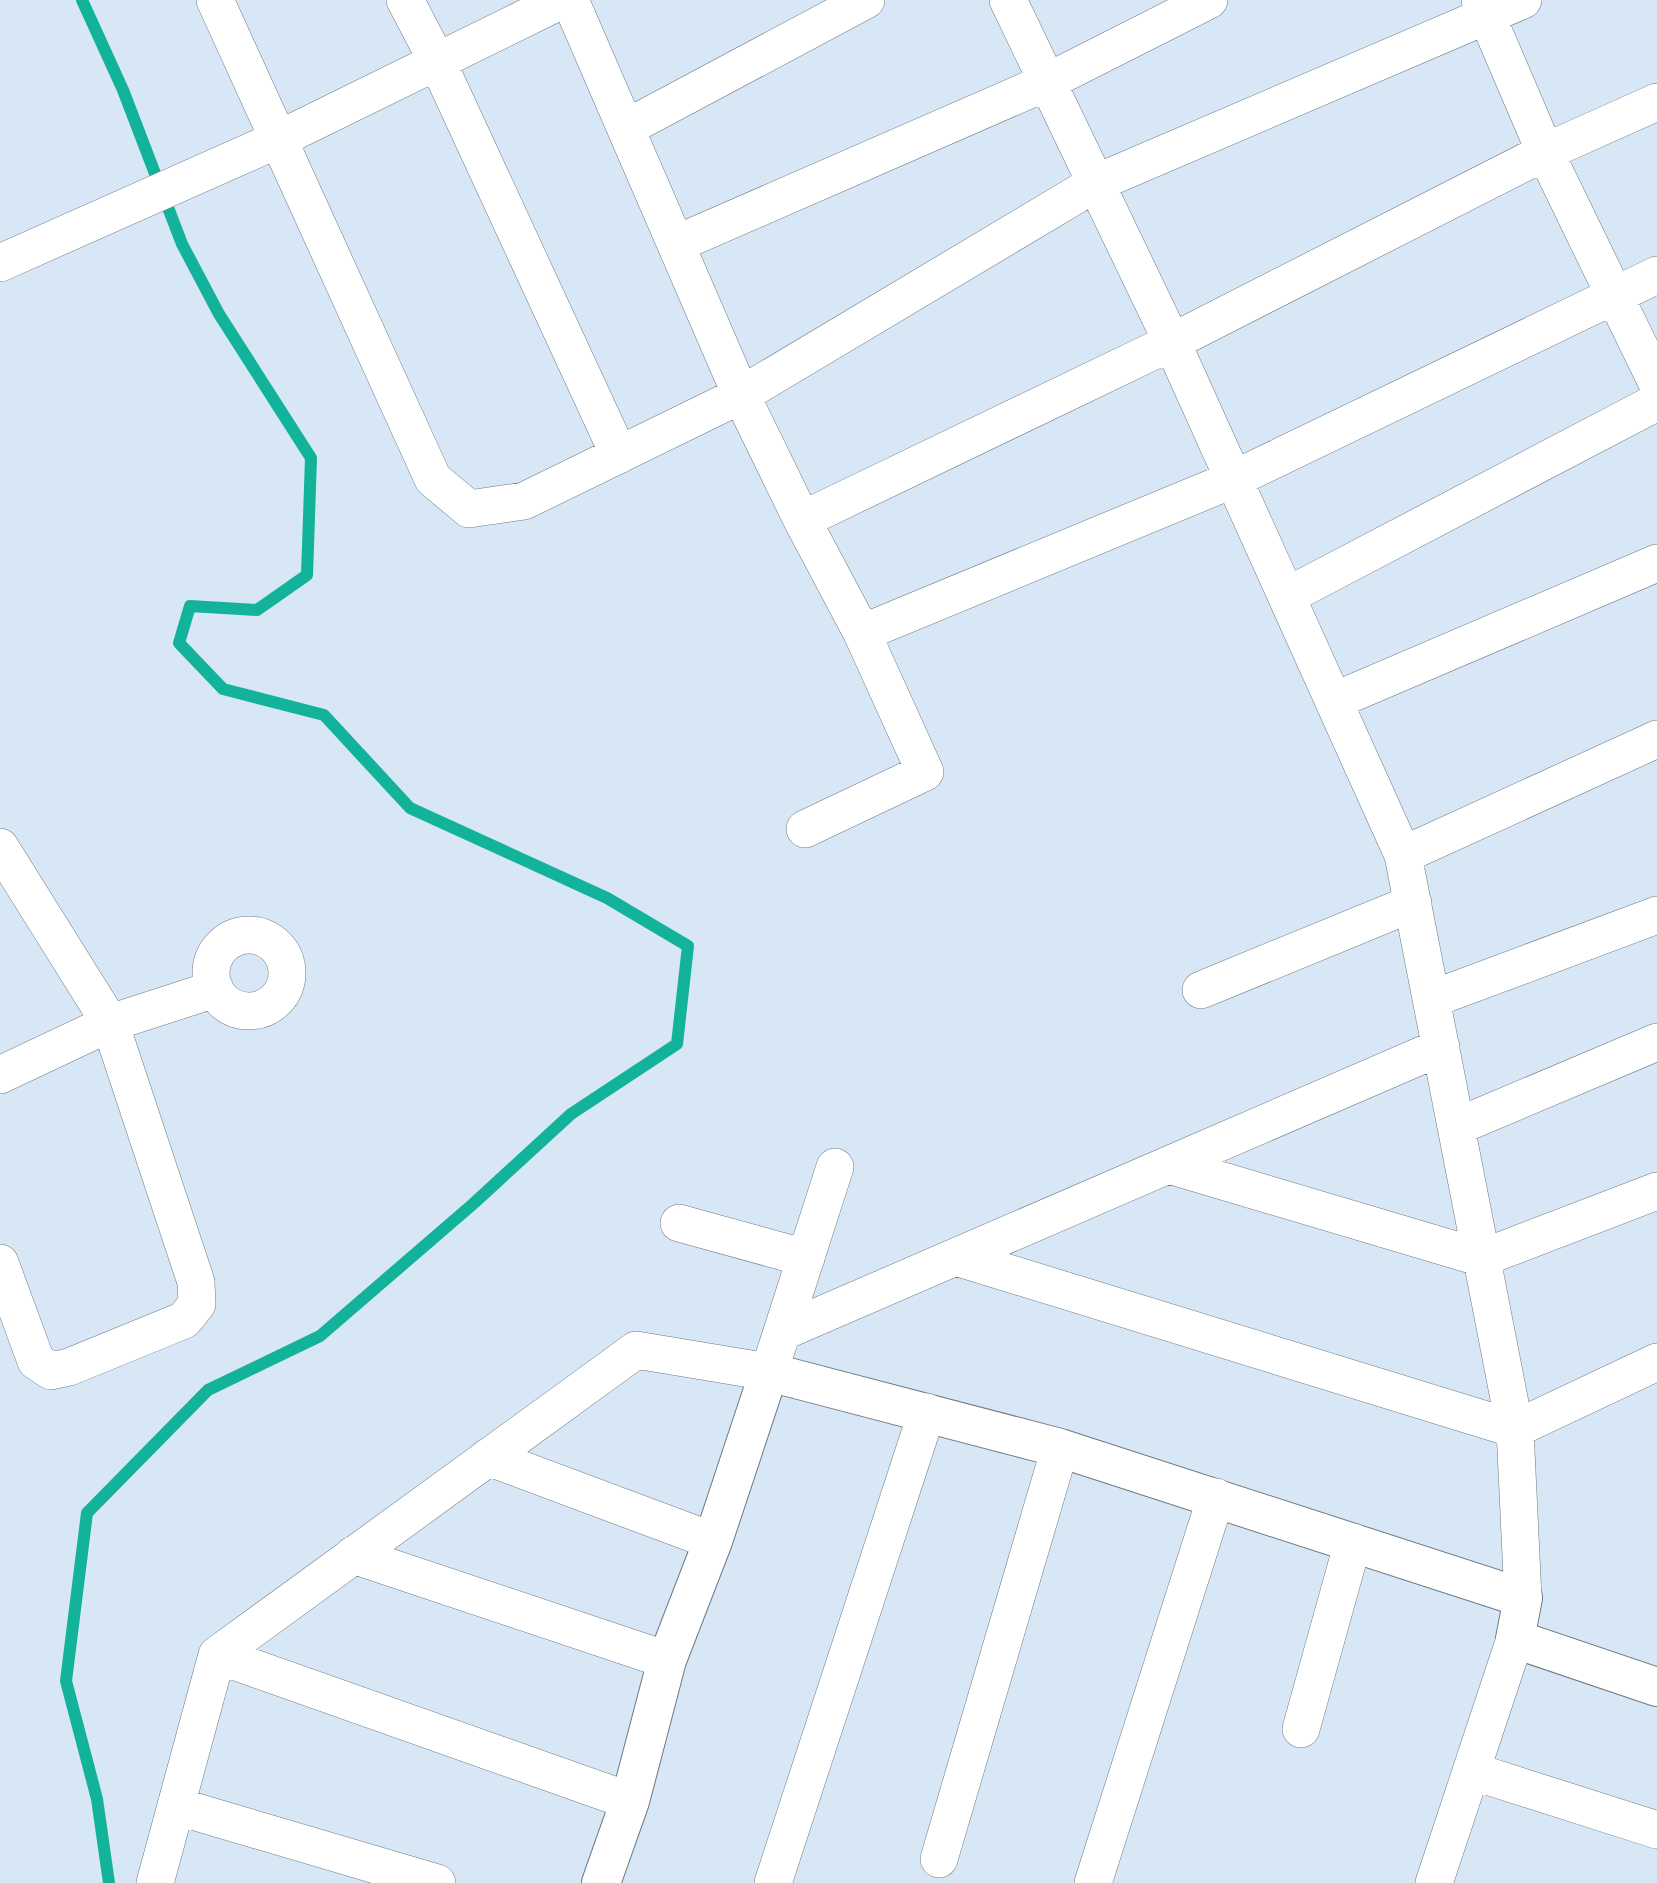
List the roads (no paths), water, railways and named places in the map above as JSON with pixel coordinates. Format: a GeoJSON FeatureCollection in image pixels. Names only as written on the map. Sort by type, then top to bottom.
{"type":"FeatureCollection","features":[{"type":"Feature","properties":{"kind":"street"},"geometry":{"type":"LineString","coordinates":[[215,0],[433,479],[469,509],[524,501],[741,395],[1096,183],[1483,8],[1523,0]]}},
{"type":"Feature","properties":{"kind":"street"},"geometry":{"type":"LineString","coordinates":[[405,0],[437,61],[619,455]]}},
{"type":"Feature","properties":{"kind":"street"},"geometry":{"type":"LineString","coordinates":[[0,264],[277,140],[562,0]]}},
{"type":"Feature","properties":{"kind":"street"},"geometry":{"type":"LineString","coordinates":[[570,0],[741,395],[802,520],[862,633],[925,772],[805,829]]}},
{"type":"Feature","properties":{"kind":"street"},"geometry":{"type":"LineString","coordinates":[[626,128],[866,0]]}},
{"type":"Feature","properties":{"kind":"street"},"geometry":{"type":"LineString","coordinates":[[1008,0],[1172,342],[1404,855],[1516,1429],[1523,1598],[1515,1639],[1434,1883]]}},
{"type":"Feature","properties":{"kind":"street"},"geometry":{"type":"LineString","coordinates":[[676,244],[1047,82],[1209,0]]}},
{"type":"Feature","properties":{"kind":"street"},"geometry":{"type":"LineString","coordinates":[[1483,8],[1545,152],[1657,383]]}},
{"type":"Feature","properties":{"kind":"street"},"geometry":{"type":"LineString","coordinates":[[802,520],[1172,342],[1545,152],[1657,102]]}},
{"type":"Feature","properties":{"kind":"street"},"geometry":{"type":"LineString","coordinates":[[862,633],[1234,479],[1657,275]]}},
{"type":"Feature","properties":{"kind":"street"},"geometry":{"type":"LineString","coordinates":[[1287,597],[1657,402]]}},
{"type":"Feature","properties":{"kind":"street"},"geometry":{"type":"LineString","coordinates":[[1334,701],[1657,563]]}},
{"type":"Feature","properties":{"kind":"street"},"geometry":{"type":"LineString","coordinates":[[1404,855],[1657,739]]}},
{"type":"Feature","properties":{"kind":"street"},"geometry":{"type":"LineString","coordinates":[[0,847],[110,1023],[196,1282],[197,1304],[184,1320],[69,1367],[51,1371],[36,1362],[0,1263]]}},
{"type":"Feature","properties":{"kind":"street"},"geometry":{"type":"LineString","coordinates":[[1201,990],[1413,903]]}},
{"type":"Feature","properties":{"kind":"street"},"geometry":{"type":"LineString","coordinates":[[1432,999],[1657,915]]}},
{"type":"Feature","properties":{"kind":"street"},"geometry":{"type":"LineString","coordinates":[[0,1075],[110,1023],[215,989]]}},
{"type":"Feature","properties":{"kind":"street"},"geometry":{"type":"LineString","coordinates":[[1456,1127],[1657,1042]]}},
{"type":"Feature","properties":{"kind":"street"},"geometry":{"type":"LineString","coordinates":[[782,1332],[1441,1047]]}},
{"type":"Feature","properties":{"kind":"street"},"geometry":{"type":"LineString","coordinates":[[1169,1166],[1482,1258],[1657,1191]]}},
{"type":"Feature","properties":{"kind":"street"},"geometry":{"type":"LineString","coordinates":[[601,1883],[630,1801],[667,1660],[713,1541],[835,1167]]}},
{"type":"Feature","properties":{"kind":"street"},"geometry":{"type":"LineString","coordinates":[[679,1223],[806,1258]]}},
{"type":"Feature","properties":{"kind":"street"},"geometry":{"type":"LineString","coordinates":[[956,1257],[1516,1429],[1657,1362]]}},
{"type":"Feature","properties":{"kind":"street"},"geometry":{"type":"LineString","coordinates":[[155,1883],[217,1655],[636,1350],[769,1372],[1060,1448],[1523,1598]]}},
{"type":"Feature","properties":{"kind":"street"},"geometry":{"type":"LineString","coordinates":[[773,1883],[927,1412]]}},
{"type":"Feature","properties":{"kind":"street"},"geometry":{"type":"LineString","coordinates":[[939,1859],[1060,1448]]}},
{"type":"Feature","properties":{"kind":"street"},"geometry":{"type":"LineString","coordinates":[[488,1457],[713,1541]]}},
{"type":"Feature","properties":{"kind":"street"},"geometry":{"type":"LineString","coordinates":[[1093,1883],[1216,1497]]}},
{"type":"Feature","properties":{"kind":"street"},"geometry":{"type":"LineString","coordinates":[[1301,1729],[1353,1542]]}},
{"type":"Feature","properties":{"kind":"street"},"geometry":{"type":"LineString","coordinates":[[353,1556],[667,1660]]}},
{"type":"Feature","properties":{"kind":"street"},"geometry":{"type":"LineString","coordinates":[[1515,1639],[1657,1687]]}},
{"type":"Feature","properties":{"kind":"street"},"geometry":{"type":"LineString","coordinates":[[217,1655],[630,1801]]}},
{"type":"Feature","properties":{"kind":"street"},"geometry":{"type":"LineString","coordinates":[[1472,1771],[1657,1829]]}},
{"type":"Feature","properties":{"kind":"street"},"geometry":{"type":"LineString","coordinates":[[176,1806],[437,1883]]}},
{"type":"Feature","properties":{"kind":"waterway"},"geometry":{"type":"LineString","coordinates":[[82,0],[123,90],[182,244],[219,314],[311,458],[307,575],[257,610],[190,606],[179,643],[223,689],[324,715],[410,808],[607,898],[688,946],[677,1044],[571,1114],[473,1204],[320,1336],[208,1390],[87,1513],[66,1681],[97,1799],[109,1883]]}}]}
